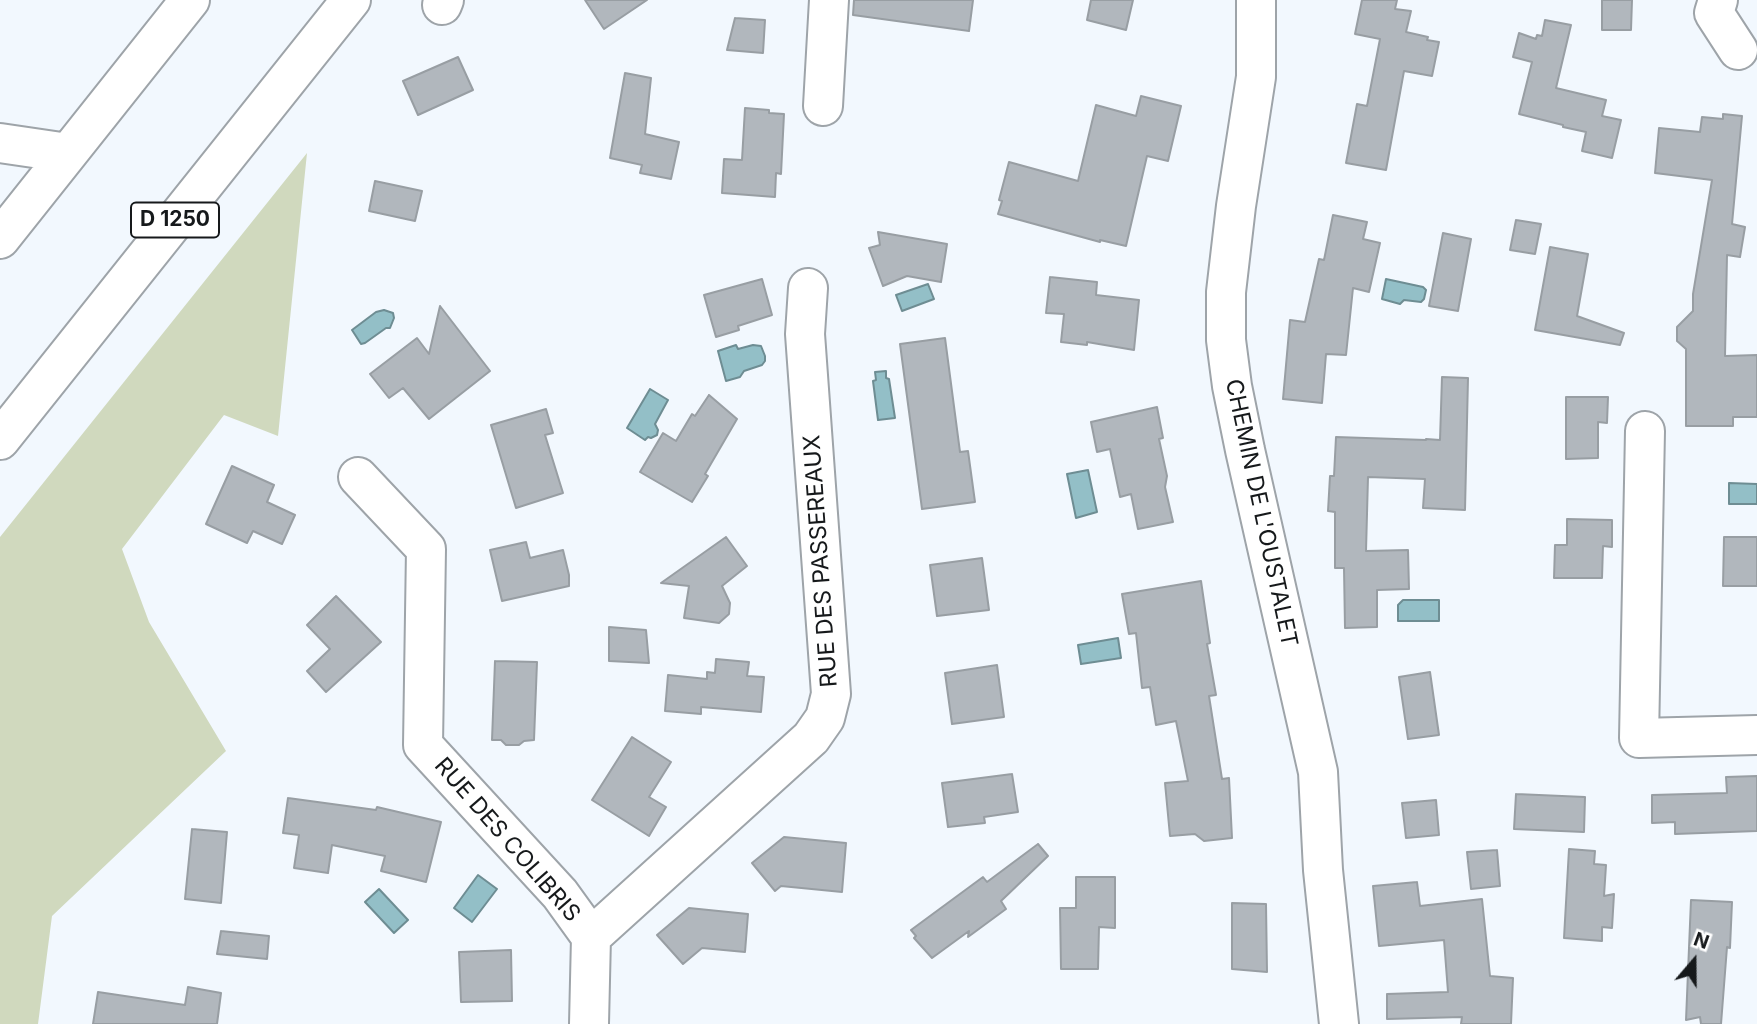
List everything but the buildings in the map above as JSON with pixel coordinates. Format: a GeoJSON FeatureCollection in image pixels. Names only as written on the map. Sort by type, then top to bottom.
{"type":"FeatureCollection","features":[{"type":"Feature","properties":{"kind":"street"},"geometry":{"type":"LineString","coordinates":[[0,239],[190,0]]}},
{"type":"Feature","properties":{"kind":"street","name":"D 1250"},"geometry":{"type":"LineString","coordinates":[[0,440],[351,0]]}},
{"type":"Feature","properties":{"kind":"street"},"geometry":{"type":"LineString","coordinates":[[823,106],[829,0]]}},
{"type":"Feature","properties":{"kind":"street","name":"CHEMIN DE L'OUSTALET"},"geometry":{"type":"LineString","coordinates":[[1256,0],[1256,77],[1227,280],[1226,340],[1245,450],[1318,772],[1323,870],[1339,1024]]}},
{"type":"Feature","properties":{"kind":"street"},"geometry":{"type":"LineString","coordinates":[[1718,0],[1714,13],[1738,50]]}},
{"type":"Feature","properties":{"kind":"street"},"geometry":{"type":"LineString","coordinates":[[0,142],[68,153]]}},
{"type":"Feature","properties":{"kind":"street","name":"RUE DES PASSEREAUX"},"geometry":{"type":"LineString","coordinates":[[591,937],[811,738],[825,718],[831,694],[805,334],[808,288]]}},
{"type":"Feature","properties":{"kind":"street"},"geometry":{"type":"LineString","coordinates":[[1645,431],[1639,738],[1757,735]]}},
{"type":"Feature","properties":{"kind":"street","name":"RUE DES COLIBRIS"},"geometry":{"type":"LineString","coordinates":[[358,477],[426,549],[423,745],[561,894],[591,937]]}},
{"type":"Feature","properties":{"kind":"street"},"geometry":{"type":"LineString","coordinates":[[589,1024],[591,937]]}},
{"type":"Feature","properties":{"kind":"green space"},"geometry":{"type":"Polygon","coordinates":[[[307,153],[278,436],[224,415],[122,549],[149,622],[226,751],[52,916],[38,1024],[0,1024],[0,537],[307,153]]]}},
{"type":"Feature","properties":{"kind":"water"},"geometry":{"type":"Polygon","coordinates":[[[1386,279],[1423,287],[1426,290],[1424,299],[1421,302],[1404,300],[1400,304],[1382,299],[1386,279]]]}},
{"type":"Feature","properties":{"kind":"water"},"geometry":{"type":"Polygon","coordinates":[[[928,284],[934,299],[902,311],[896,295],[928,284]]]}},
{"type":"Feature","properties":{"kind":"water"},"geometry":{"type":"Polygon","coordinates":[[[384,310],[393,313],[390,328],[361,344],[352,330],[376,312],[384,310]]]}},
{"type":"Feature","properties":{"kind":"water"},"geometry":{"type":"Polygon","coordinates":[[[736,345],[738,349],[761,346],[765,361],[762,365],[744,371],[740,377],[726,381],[718,351],[736,345]]]}},
{"type":"Feature","properties":{"kind":"water"},"geometry":{"type":"Polygon","coordinates":[[[886,371],[895,418],[878,420],[873,381],[876,380],[875,372],[886,371]]]}},
{"type":"Feature","properties":{"kind":"water"},"geometry":{"type":"Polygon","coordinates":[[[650,389],[668,400],[655,424],[657,435],[645,440],[627,428],[650,389]]]}},
{"type":"Feature","properties":{"kind":"water"},"geometry":{"type":"Polygon","coordinates":[[[1088,470],[1097,512],[1076,518],[1067,474],[1088,470]]]}},
{"type":"Feature","properties":{"kind":"water"},"geometry":{"type":"Polygon","coordinates":[[[1729,483],[1757,484],[1757,504],[1729,504],[1729,483]]]}},
{"type":"Feature","properties":{"kind":"water"},"geometry":{"type":"Polygon","coordinates":[[[1403,600],[1439,600],[1439,621],[1398,621],[1398,605],[1403,600]]]}},
{"type":"Feature","properties":{"kind":"water"},"geometry":{"type":"Polygon","coordinates":[[[1118,638],[1121,658],[1081,664],[1078,645],[1118,638]]]}},
{"type":"Feature","properties":{"kind":"water"},"geometry":{"type":"Polygon","coordinates":[[[478,875],[497,889],[472,922],[454,908],[478,875]]]}},
{"type":"Feature","properties":{"kind":"water"},"geometry":{"type":"Polygon","coordinates":[[[379,889],[408,920],[394,933],[365,902],[379,889]]]}}]}
